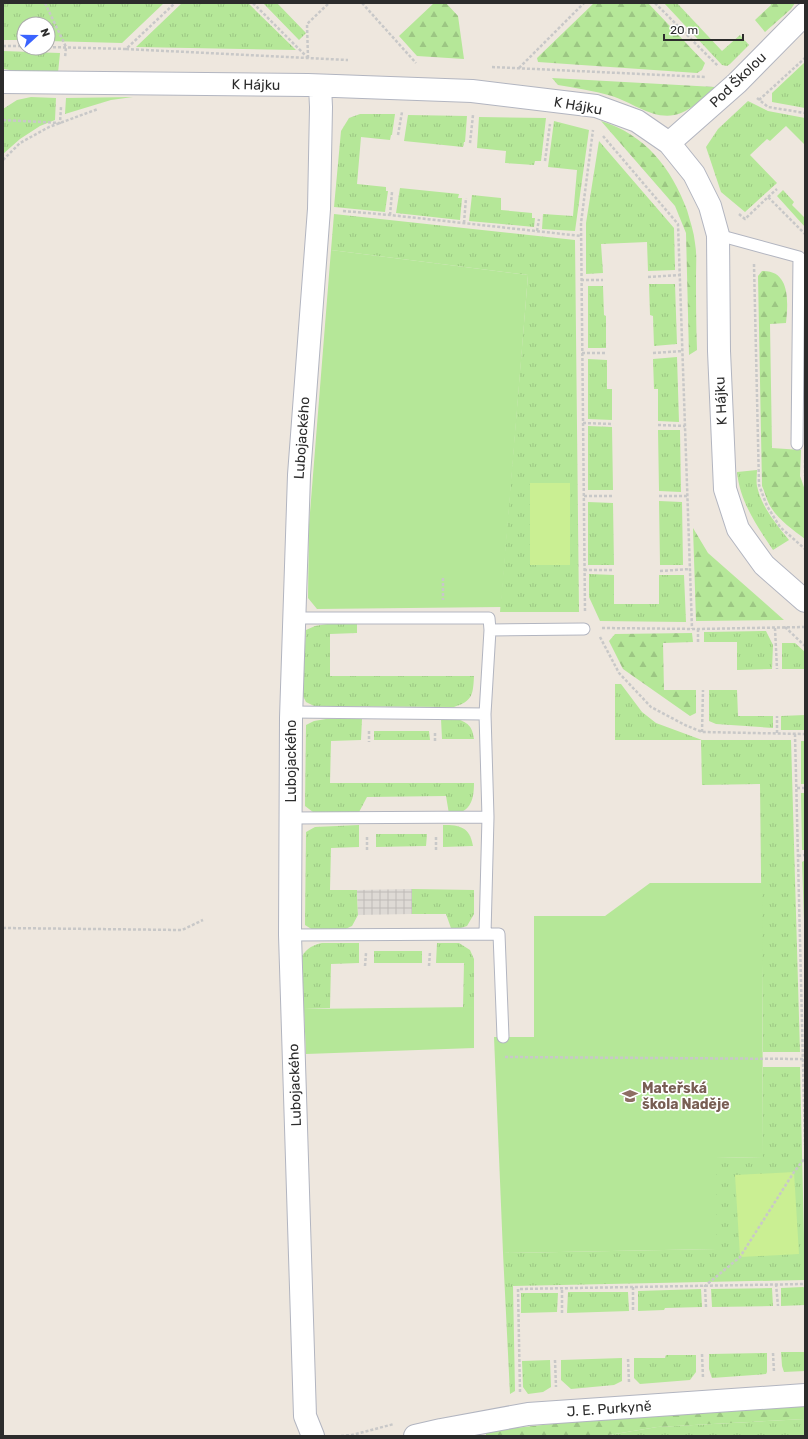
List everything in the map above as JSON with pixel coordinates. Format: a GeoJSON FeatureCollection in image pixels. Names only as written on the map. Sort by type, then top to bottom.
{"type":"FeatureCollection","features":[{"type":"Feature","properties":{"kind":"street","name":"Pod Školou"},"geometry":{"type":"LineString","coordinates":[[669,143],[737,83],[805,14]]}},
{"type":"Feature","properties":{"kind":"street","name":"K Hájku"},"geometry":{"type":"LineString","coordinates":[[3,82],[314,86],[472,91],[596,106],[638,121],[669,143],[694,174],[710,206],[718,235],[719,351],[725,489],[738,529],[764,565],[805,601]]}},
{"type":"Feature","properties":{"kind":"street","name":"Lubojackého"},"geometry":{"type":"LineString","coordinates":[[313,1436],[304,1416],[290,935],[290,818],[291,712],[299,475],[319,209],[321,107],[314,86]]}},
{"type":"Feature","properties":{"kind":"street","name":"J. E. Purkyně"},"geometry":{"type":"LineString","coordinates":[[415,1436],[521,1416],[805,1395]]}},
{"type":"Feature","properties":{"kind":"lane"},"geometry":{"type":"LineString","coordinates":[[718,235],[802,260],[797,444]]}},
{"type":"Feature","properties":{"kind":"lane"},"geometry":{"type":"LineString","coordinates":[[294,618],[489,618],[490,630],[485,714],[488,817],[485,934]]}},
{"type":"Feature","properties":{"kind":"lane"},"geometry":{"type":"LineString","coordinates":[[490,630],[590,628]]}},
{"type":"Feature","properties":{"kind":"lane"},"geometry":{"type":"LineString","coordinates":[[291,712],[485,714]]}},
{"type":"Feature","properties":{"kind":"lane"},"geometry":{"type":"LineString","coordinates":[[290,818],[488,817]]}},
{"type":"Feature","properties":{"kind":"lane"},"geometry":{"type":"LineString","coordinates":[[290,935],[500,934],[503,1037]]}},
{"type":"Feature","properties":{"kind":"path"},"geometry":{"type":"LineString","coordinates":[[126,49],[175,3]]}},
{"type":"Feature","properties":{"kind":"path"},"geometry":{"type":"LineString","coordinates":[[253,3],[308,58]]}},
{"type":"Feature","properties":{"kind":"path"},"geometry":{"type":"LineString","coordinates":[[314,86],[308,58],[307,24],[329,3]]}},
{"type":"Feature","properties":{"kind":"path"},"geometry":{"type":"LineString","coordinates":[[362,3],[416,63]]}},
{"type":"Feature","properties":{"kind":"path"},"geometry":{"type":"LineString","coordinates":[[519,68],[584,3]]}},
{"type":"Feature","properties":{"kind":"path"},"geometry":{"type":"LineString","coordinates":[[655,3],[719,68]]}},
{"type":"Feature","properties":{"kind":"path"},"geometry":{"type":"LineString","coordinates":[[3,46],[16,46]]}},
{"type":"Feature","properties":{"kind":"path"},"geometry":{"type":"LineString","coordinates":[[56,47],[126,49],[354,60]]}},
{"type":"Feature","properties":{"kind":"path"},"geometry":{"type":"LineString","coordinates":[[759,100],[805,58]]}},
{"type":"Feature","properties":{"kind":"path"},"geometry":{"type":"LineString","coordinates":[[408,63],[423,63]]}},
{"type":"Feature","properties":{"kind":"path"},"geometry":{"type":"LineString","coordinates":[[490,67],[711,77]]}},
{"type":"Feature","properties":{"kind":"path"},"geometry":{"type":"LineString","coordinates":[[737,83],[768,107],[805,113]]}},
{"type":"Feature","properties":{"kind":"path"},"geometry":{"type":"LineString","coordinates":[[3,160],[20,143],[48,127],[102,108]]}},
{"type":"Feature","properties":{"kind":"path"},"geometry":{"type":"LineString","coordinates":[[398,135],[402,111],[410,111]]}},
{"type":"Feature","properties":{"kind":"path"},"geometry":{"type":"LineString","coordinates":[[470,143],[473,112]]}},
{"type":"Feature","properties":{"kind":"path"},"geometry":{"type":"LineString","coordinates":[[3,120],[60,123]]}},
{"type":"Feature","properties":{"kind":"path"},"geometry":{"type":"LineString","coordinates":[[545,161],[551,120]]}},
{"type":"Feature","properties":{"kind":"path"},"geometry":{"type":"LineString","coordinates":[[585,614],[581,223],[593,125],[678,224],[692,629]]}},
{"type":"Feature","properties":{"kind":"path"},"geometry":{"type":"LineString","coordinates":[[745,219],[777,188]]}},
{"type":"Feature","properties":{"kind":"path"},"geometry":{"type":"LineString","coordinates":[[390,215],[392,192]]}},
{"type":"Feature","properties":{"kind":"path"},"geometry":{"type":"LineString","coordinates":[[768,197],[805,234]]}},
{"type":"Feature","properties":{"kind":"path"},"geometry":{"type":"LineString","coordinates":[[464,223],[466,198]]}},
{"type":"Feature","properties":{"kind":"path"},"geometry":{"type":"LineString","coordinates":[[319,209],[390,215],[581,236]]}},
{"type":"Feature","properties":{"kind":"path"},"geometry":{"type":"LineString","coordinates":[[734,209],[745,219],[753,246],[755,274],[759,485],[767,506],[780,527],[805,549]]}},
{"type":"Feature","properties":{"kind":"path"},"geometry":{"type":"LineString","coordinates":[[537,231],[538,219]]}},
{"type":"Feature","properties":{"kind":"path"},"geometry":{"type":"LineString","coordinates":[[648,277],[680,275]]}},
{"type":"Feature","properties":{"kind":"path"},"geometry":{"type":"LineString","coordinates":[[581,280],[603,280]]}},
{"type":"Feature","properties":{"kind":"path"},"geometry":{"type":"LineString","coordinates":[[653,353],[682,351]]}},
{"type":"Feature","properties":{"kind":"path"},"geometry":{"type":"LineString","coordinates":[[582,353],[606,353]]}},
{"type":"Feature","properties":{"kind":"path"},"geometry":{"type":"LineString","coordinates":[[583,423],[612,424]]}},
{"type":"Feature","properties":{"kind":"path"},"geometry":{"type":"LineString","coordinates":[[658,425],[685,426]]}},
{"type":"Feature","properties":{"kind":"path"},"geometry":{"type":"LineString","coordinates":[[584,496],[613,496]]}},
{"type":"Feature","properties":{"kind":"path"},"geometry":{"type":"LineString","coordinates":[[658,496],[688,496]]}},
{"type":"Feature","properties":{"kind":"path"},"geometry":{"type":"LineString","coordinates":[[660,571],[690,569]]}},
{"type":"Feature","properties":{"kind":"path"},"geometry":{"type":"LineString","coordinates":[[584,570],[614,570]]}},
{"type":"Feature","properties":{"kind":"path"},"geometry":{"type":"LineString","coordinates":[[590,628],[698,629],[805,627]]}},
{"type":"Feature","properties":{"kind":"path"},"geometry":{"type":"LineString","coordinates":[[775,628],[777,669]]}},
{"type":"Feature","properties":{"kind":"path"},"geometry":{"type":"LineString","coordinates":[[785,628],[805,646]]}},
{"type":"Feature","properties":{"kind":"path"},"geometry":{"type":"LineString","coordinates":[[698,629],[698,642]]}},
{"type":"Feature","properties":{"kind":"path"},"geometry":{"type":"LineString","coordinates":[[598,634],[619,673],[651,707],[702,732],[805,734]]}},
{"type":"Feature","properties":{"kind":"path"},"geometry":{"type":"LineString","coordinates":[[702,732],[703,690]]}},
{"type":"Feature","properties":{"kind":"path"},"geometry":{"type":"LineString","coordinates":[[777,716],[777,733]]}},
{"type":"Feature","properties":{"kind":"path"},"geometry":{"type":"LineString","coordinates":[[795,734],[805,1145]]}},
{"type":"Feature","properties":{"kind":"path"},"geometry":{"type":"LineString","coordinates":[[797,788],[805,788]]}},
{"type":"Feature","properties":{"kind":"path"},"geometry":{"type":"LineString","coordinates":[[798,856],[805,855]]}},
{"type":"Feature","properties":{"kind":"path"},"geometry":{"type":"LineString","coordinates":[[3,928],[182,930],[203,920]]}},
{"type":"Feature","properties":{"kind":"path"},"geometry":{"type":"LineString","coordinates":[[799,926],[805,926]]}},
{"type":"Feature","properties":{"kind":"path"},"geometry":{"type":"LineString","coordinates":[[503,1037],[503,1057],[804,1059]]}},
{"type":"Feature","properties":{"kind":"path"},"geometry":{"type":"LineString","coordinates":[[705,1286],[740,1257],[794,1172],[805,1158]]}},
{"type":"Feature","properties":{"kind":"path"},"geometry":{"type":"LineString","coordinates":[[776,1284],[778,1306]]}},
{"type":"Feature","properties":{"kind":"path"},"geometry":{"type":"LineString","coordinates":[[521,1416],[518,1289],[805,1284]]}},
{"type":"Feature","properties":{"kind":"path"},"geometry":{"type":"LineString","coordinates":[[705,1286],[706,1307]]}},
{"type":"Feature","properties":{"kind":"path"},"geometry":{"type":"LineString","coordinates":[[633,1287],[633,1311]]}},
{"type":"Feature","properties":{"kind":"path"},"geometry":{"type":"LineString","coordinates":[[562,1289],[562,1313]]}},
{"type":"Feature","properties":{"kind":"path"},"geometry":{"type":"LineString","coordinates":[[773,1353],[775,1379]]}},
{"type":"Feature","properties":{"kind":"path"},"geometry":{"type":"LineString","coordinates":[[702,1354],[704,1385]]}},
{"type":"Feature","properties":{"kind":"path"},"geometry":{"type":"LineString","coordinates":[[628,1358],[630,1385]]}},
{"type":"Feature","properties":{"kind":"path"},"geometry":{"type":"LineString","coordinates":[[556,1360],[556,1391]]}},
{"type":"Feature","properties":{"kind":"green space"},"geometry":{"type":"Polygon","coordinates":[[[3,3],[164,3],[122,43],[56,41],[56,16],[16,16],[16,40],[3,40],[3,3]]]}},
{"type":"Feature","properties":{"kind":"green space"},"geometry":{"type":"Polygon","coordinates":[[[182,3],[248,3],[296,50],[136,47],[182,3]]]}},
{"type":"Feature","properties":{"kind":"green space"},"geometry":{"type":"Polygon","coordinates":[[[263,3],[277,3],[306,33],[299,40],[263,3]]]}},
{"type":"Feature","properties":{"kind":"green space"},"geometry":{"type":"Polygon","coordinates":[[[434,3],[446,3],[458,16],[464,59],[417,56],[399,36],[434,3]]]}},
{"type":"Feature","properties":{"kind":"green space"},"geometry":{"type":"Polygon","coordinates":[[[594,3],[648,3],[705,63],[702,70],[697,73],[538,62],[537,58],[594,3]]]}},
{"type":"Feature","properties":{"kind":"green space"},"geometry":{"type":"Polygon","coordinates":[[[664,3],[677,3],[722,51],[740,35],[749,45],[730,64],[727,66],[722,65],[664,3]]]}},
{"type":"Feature","properties":{"kind":"green space"},"geometry":{"type":"Polygon","coordinates":[[[770,3],[795,3],[791,9],[765,32],[755,20],[771,5],[770,3]]]}},
{"type":"Feature","properties":{"kind":"green space"},"geometry":{"type":"Polygon","coordinates":[[[3,51],[16,51],[16,56],[56,56],[56,53],[60,53],[58,73],[21,72],[3,68],[3,51]]]}},
{"type":"Feature","properties":{"kind":"green space"},"geometry":{"type":"Polygon","coordinates":[[[805,62],[805,108],[772,102],[772,93],[805,62]]]}},
{"type":"Feature","properties":{"kind":"green space"},"geometry":{"type":"Polygon","coordinates":[[[552,78],[715,87],[699,102],[686,111],[663,116],[646,111],[612,96],[558,85],[552,78]]]}},
{"type":"Feature","properties":{"kind":"green space"},"geometry":{"type":"Polygon","coordinates":[[[31,97],[56,98],[55,120],[40,126],[20,139],[3,154],[3,109],[17,100],[31,97]]]}},
{"type":"Feature","properties":{"kind":"green space"},"geometry":{"type":"Polygon","coordinates":[[[133,97],[111,100],[65,114],[66,98],[133,97]]]}},
{"type":"Feature","properties":{"kind":"green space"},"geometry":{"type":"Polygon","coordinates":[[[748,101],[768,111],[805,118],[805,145],[786,126],[770,141],[767,139],[750,155],[777,183],[745,212],[721,192],[706,147],[718,129],[748,101]]]}},
{"type":"Feature","properties":{"kind":"green space"},"geometry":{"type":"Polygon","coordinates":[[[360,114],[395,114],[390,140],[361,137],[357,184],[386,187],[386,191],[388,191],[385,212],[334,207],[341,131],[349,118],[360,114]]]}},
{"type":"Feature","properties":{"kind":"green space"},"geometry":{"type":"Polygon","coordinates":[[[408,115],[467,116],[465,142],[463,147],[404,141],[408,115]]]}},
{"type":"Feature","properties":{"kind":"green space"},"geometry":{"type":"Polygon","coordinates":[[[479,117],[546,118],[541,161],[535,161],[534,165],[505,163],[506,151],[477,148],[479,117]]]}},
{"type":"Feature","properties":{"kind":"green space"},"geometry":{"type":"Polygon","coordinates":[[[554,121],[589,130],[575,231],[542,229],[543,214],[573,216],[577,170],[548,167],[554,121]]]}},
{"type":"Feature","properties":{"kind":"green space"},"geometry":{"type":"Polygon","coordinates":[[[601,121],[617,127],[631,135],[644,144],[655,155],[665,167],[681,195],[687,210],[696,247],[697,350],[689,355],[686,233],[675,206],[601,121]]]}},
{"type":"Feature","properties":{"kind":"green space"},"geometry":{"type":"Polygon","coordinates":[[[599,141],[674,228],[675,270],[648,271],[647,242],[601,244],[603,273],[586,274],[586,223],[599,141]]]}},
{"type":"Feature","properties":{"kind":"green space"},"geometry":{"type":"Polygon","coordinates":[[[400,188],[459,194],[458,198],[462,198],[460,220],[396,213],[400,188]]]}},
{"type":"Feature","properties":{"kind":"green space"},"geometry":{"type":"Polygon","coordinates":[[[783,190],[794,202],[792,205],[805,218],[805,227],[777,196],[783,190]]]}},
{"type":"Feature","properties":{"kind":"green space"},"geometry":{"type":"Polygon","coordinates":[[[472,195],[501,198],[501,210],[532,213],[532,218],[535,218],[534,227],[469,221],[472,195]]]}},
{"type":"Feature","properties":{"kind":"green space"},"geometry":{"type":"Polygon","coordinates":[[[334,214],[575,240],[579,612],[500,612],[528,275],[331,250],[334,214]]]}},
{"type":"Feature","properties":{"kind":"green space"},"geometry":{"type":"Polygon","coordinates":[[[331,250],[528,275],[501,607],[317,609],[308,598],[309,525],[331,250]]]}},
{"type":"Feature","properties":{"kind":"green space"},"geometry":{"type":"Polygon","coordinates":[[[762,271],[771,272],[778,276],[786,289],[786,323],[770,324],[772,448],[801,450],[800,476],[805,490],[805,539],[776,514],[769,504],[762,486],[758,276],[762,271]]]}},
{"type":"Feature","properties":{"kind":"green space"},"geometry":{"type":"Polygon","coordinates":[[[649,284],[675,284],[677,344],[654,346],[653,316],[650,315],[649,284]]]}},
{"type":"Feature","properties":{"kind":"green space"},"geometry":{"type":"Polygon","coordinates":[[[588,286],[603,286],[604,315],[606,316],[606,348],[588,348],[588,286]]]}},
{"type":"Feature","properties":{"kind":"green space"},"geometry":{"type":"Polygon","coordinates":[[[677,357],[679,422],[658,421],[658,389],[654,389],[653,359],[677,357]]]}},
{"type":"Feature","properties":{"kind":"green space"},"geometry":{"type":"Polygon","coordinates":[[[588,359],[607,360],[607,389],[612,389],[612,420],[588,419],[588,359]]]}},
{"type":"Feature","properties":{"kind":"green space"},"geometry":{"type":"Polygon","coordinates":[[[588,426],[612,427],[613,490],[588,490],[588,426]]]}},
{"type":"Feature","properties":{"kind":"green space"},"geometry":{"type":"Polygon","coordinates":[[[658,430],[680,430],[681,492],[659,491],[658,430]]]}},
{"type":"Feature","properties":{"kind":"green space"},"geometry":{"type":"Polygon","coordinates":[[[757,470],[757,486],[762,501],[779,528],[789,540],[773,550],[745,504],[739,483],[737,472],[757,470]]]}},
{"type":"Feature","properties":{"kind":"green space"},"geometry":{"type":"Polygon","coordinates":[[[530,483],[570,483],[570,565],[530,565],[530,483]]]}},
{"type":"Feature","properties":{"kind":"green space"},"geometry":{"type":"Polygon","coordinates":[[[659,501],[682,502],[683,565],[660,565],[659,501]]]}},
{"type":"Feature","properties":{"kind":"green space"},"geometry":{"type":"Polygon","coordinates":[[[588,502],[613,503],[614,565],[588,565],[588,502]]]}},
{"type":"Feature","properties":{"kind":"green space"},"geometry":{"type":"Polygon","coordinates":[[[693,528],[708,553],[784,620],[696,621],[693,528]]]}},
{"type":"Feature","properties":{"kind":"green space"},"geometry":{"type":"Polygon","coordinates":[[[589,574],[614,575],[614,604],[659,604],[659,575],[684,575],[686,622],[600,621],[589,597],[589,574]]]}},
{"type":"Feature","properties":{"kind":"green space"},"geometry":{"type":"Polygon","coordinates":[[[327,624],[357,624],[357,633],[330,634],[330,676],[474,676],[471,696],[465,702],[454,707],[314,706],[306,702],[302,694],[306,630],[315,626],[327,624]]]}},
{"type":"Feature","properties":{"kind":"green space"},"geometry":{"type":"Polygon","coordinates":[[[766,631],[773,645],[772,669],[737,670],[737,642],[704,642],[704,632],[766,631]]]}},
{"type":"Feature","properties":{"kind":"green space"},"geometry":{"type":"Polygon","coordinates":[[[692,633],[693,642],[663,643],[664,690],[696,690],[696,713],[690,716],[623,669],[609,641],[615,634],[692,633]]]}},
{"type":"Feature","properties":{"kind":"green space"},"geometry":{"type":"Polygon","coordinates":[[[782,643],[795,643],[805,652],[805,669],[782,669],[782,643]]]}},
{"type":"Feature","properties":{"kind":"green space"},"geometry":{"type":"Polygon","coordinates":[[[615,684],[621,684],[642,712],[656,723],[702,740],[791,740],[800,1052],[763,1052],[760,784],[702,785],[701,740],[615,740],[615,684]]]}},
{"type":"Feature","properties":{"kind":"green space"},"geometry":{"type":"Polygon","coordinates":[[[709,690],[737,690],[738,716],[773,716],[773,728],[716,724],[709,721],[709,690]]]}},
{"type":"Feature","properties":{"kind":"green space"},"geometry":{"type":"Polygon","coordinates":[[[805,715],[805,730],[781,730],[781,716],[805,715]]]}},
{"type":"Feature","properties":{"kind":"green space"},"geometry":{"type":"Polygon","coordinates":[[[455,718],[469,725],[474,739],[442,739],[441,719],[455,718]]]}},
{"type":"Feature","properties":{"kind":"green space"},"geometry":{"type":"Polygon","coordinates":[[[326,719],[362,719],[361,740],[331,741],[330,783],[474,783],[472,801],[462,812],[449,814],[446,796],[367,797],[358,814],[325,814],[313,812],[305,806],[306,725],[314,721],[326,719]]]}},
{"type":"Feature","properties":{"kind":"green space"},"geometry":{"type":"Polygon","coordinates":[[[374,731],[429,731],[430,740],[374,740],[374,731]]]}},
{"type":"Feature","properties":{"kind":"green space"},"geometry":{"type":"Polygon","coordinates":[[[801,741],[805,741],[805,784],[801,784],[801,741]]]}},
{"type":"Feature","properties":{"kind":"green space"},"geometry":{"type":"Polygon","coordinates":[[[801,793],[805,793],[805,850],[802,850],[801,793]]]}},
{"type":"Feature","properties":{"kind":"green space"},"geometry":{"type":"Polygon","coordinates":[[[359,825],[359,847],[331,848],[330,890],[357,890],[358,915],[352,926],[339,932],[313,930],[305,925],[306,832],[315,827],[359,825]]]}},
{"type":"Feature","properties":{"kind":"green space"},"geometry":{"type":"Polygon","coordinates":[[[443,825],[463,828],[467,831],[472,840],[473,846],[443,847],[443,825]]]}},
{"type":"Feature","properties":{"kind":"green space"},"geometry":{"type":"Polygon","coordinates":[[[376,834],[427,834],[426,846],[376,847],[376,834]]]}},
{"type":"Feature","properties":{"kind":"green space"},"geometry":{"type":"Polygon","coordinates":[[[805,860],[805,922],[804,922],[802,862],[805,860]]]}},
{"type":"Feature","properties":{"kind":"green space","name":"Mateřská škola Naděje"},"geometry":{"type":"Polygon","coordinates":[[[650,883],[762,883],[763,1157],[716,1158],[716,1249],[503,1253],[494,1037],[534,1037],[534,916],[605,916],[650,883]]]}},
{"type":"Feature","properties":{"kind":"green space"},"geometry":{"type":"Polygon","coordinates":[[[412,889],[474,890],[474,914],[467,926],[452,931],[446,914],[412,914],[412,889]]]}},
{"type":"Feature","properties":{"kind":"green space"},"geometry":{"type":"Polygon","coordinates":[[[322,943],[359,943],[359,963],[331,964],[330,1008],[304,1009],[302,956],[310,947],[322,943]]]}},
{"type":"Feature","properties":{"kind":"green space"},"geometry":{"type":"Polygon","coordinates":[[[437,943],[459,943],[470,950],[474,959],[474,1007],[463,1008],[464,963],[436,963],[437,943]]]}},
{"type":"Feature","properties":{"kind":"green space"},"geometry":{"type":"Polygon","coordinates":[[[374,951],[422,951],[422,963],[374,963],[374,951]]]}},
{"type":"Feature","properties":{"kind":"green space"},"geometry":{"type":"Polygon","coordinates":[[[474,1007],[474,1048],[306,1054],[304,1009],[474,1007]]]}},
{"type":"Feature","properties":{"kind":"green space"},"geometry":{"type":"Polygon","coordinates":[[[763,1067],[800,1067],[805,1280],[513,1286],[515,1391],[510,1394],[503,1253],[716,1249],[716,1158],[763,1157],[763,1067]]]}},
{"type":"Feature","properties":{"kind":"green space"},"geometry":{"type":"Polygon","coordinates":[[[794,1172],[799,1254],[740,1257],[735,1175],[794,1172]]]}},
{"type":"Feature","properties":{"kind":"green space"},"geometry":{"type":"Polygon","coordinates":[[[772,1288],[773,1306],[712,1307],[711,1289],[772,1288]]]}},
{"type":"Feature","properties":{"kind":"green space"},"geometry":{"type":"Polygon","coordinates":[[[781,1288],[805,1288],[805,1305],[781,1306],[781,1288]]]}},
{"type":"Feature","properties":{"kind":"green space"},"geometry":{"type":"Polygon","coordinates":[[[701,1289],[702,1307],[665,1308],[664,1310],[638,1311],[638,1291],[701,1289]]]}},
{"type":"Feature","properties":{"kind":"green space"},"geometry":{"type":"Polygon","coordinates":[[[568,1292],[628,1292],[629,1311],[567,1313],[568,1292]]]}},
{"type":"Feature","properties":{"kind":"green space"},"geometry":{"type":"Polygon","coordinates":[[[521,1293],[558,1293],[557,1312],[521,1313],[521,1293]]]}},
{"type":"Feature","properties":{"kind":"green space"},"geometry":{"type":"Polygon","coordinates":[[[781,1352],[805,1352],[805,1371],[784,1372],[781,1352]]]}},
{"type":"Feature","properties":{"kind":"green space"},"geometry":{"type":"Polygon","coordinates":[[[767,1353],[766,1374],[712,1378],[709,1369],[709,1354],[767,1353]]]}},
{"type":"Feature","properties":{"kind":"green space"},"geometry":{"type":"Polygon","coordinates":[[[666,1355],[696,1355],[696,1372],[690,1380],[640,1384],[634,1378],[634,1358],[665,1358],[666,1355]]]}},
{"type":"Feature","properties":{"kind":"green space"},"geometry":{"type":"Polygon","coordinates":[[[622,1358],[622,1381],[614,1385],[571,1389],[561,1380],[561,1360],[622,1358]]]}},
{"type":"Feature","properties":{"kind":"green space"},"geometry":{"type":"Polygon","coordinates":[[[550,1360],[551,1387],[543,1392],[528,1394],[523,1387],[522,1361],[550,1360]]]}},
{"type":"Feature","properties":{"kind":"green space"},"geometry":{"type":"Polygon","coordinates":[[[805,1404],[805,1419],[657,1427],[603,1436],[486,1436],[486,1433],[515,1428],[625,1416],[805,1404]]]}},
{"type":"Feature","properties":{"kind":"green space"},"geometry":{"type":"Polygon","coordinates":[[[805,1419],[805,1436],[603,1436],[657,1427],[805,1419]]]}},
{"type":"Feature","properties":{"kind":"shaded area"},"geometry":{"type":"Polygon","coordinates":[[[412,889],[412,914],[358,915],[357,890],[412,889]]]}},
{"type":"Feature","properties":{"kind":"place","name":"Mateřská škola Naděje"},"geometry":{"type":"Point","coordinates":[630,1096]}}]}
